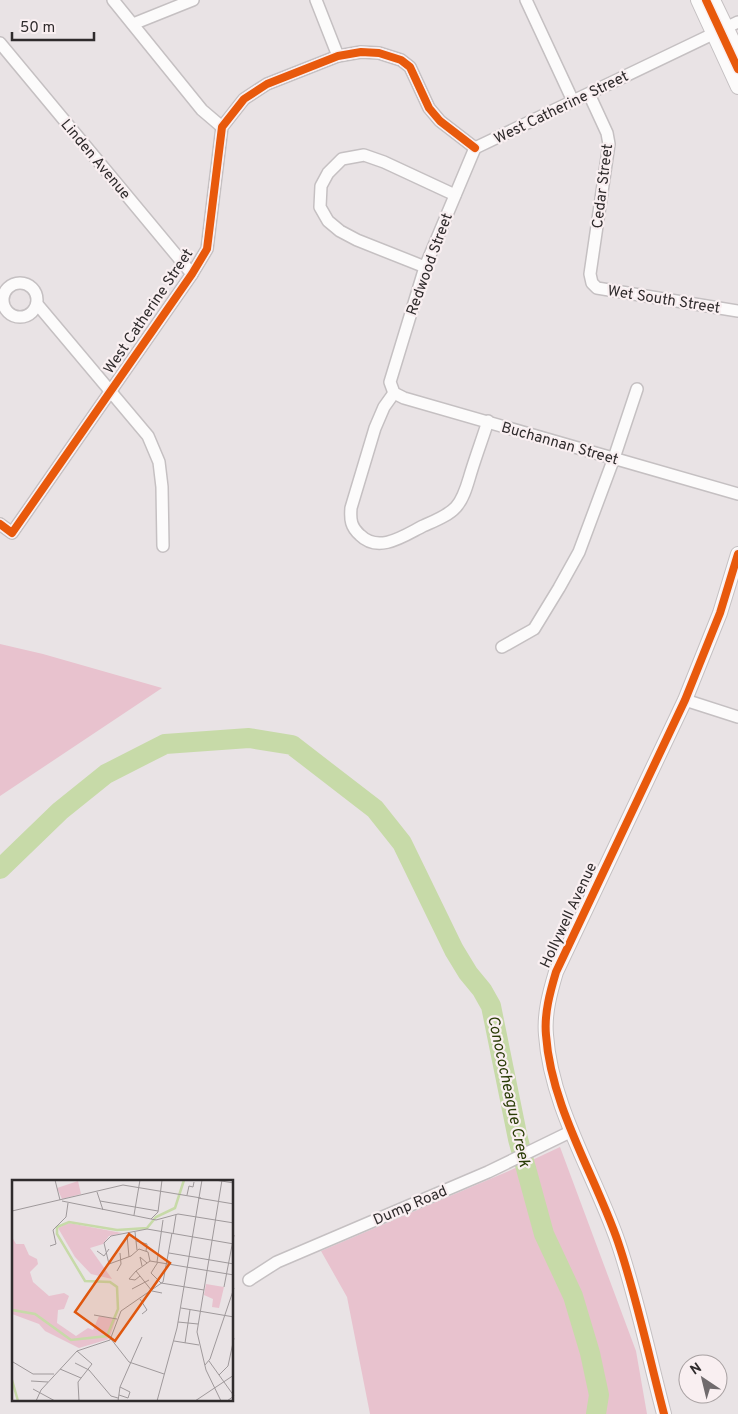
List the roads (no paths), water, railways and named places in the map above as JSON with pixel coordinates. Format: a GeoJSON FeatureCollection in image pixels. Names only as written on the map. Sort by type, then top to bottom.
{"type":"FeatureCollection","features":[{"type":"Feature","properties":{"kind":"street"},"geometry":{"type":"LineString","coordinates":[[112,0],[202,110],[222,127]]}},
{"type":"Feature","properties":{"kind":"street"},"geometry":{"type":"LineString","coordinates":[[133,24],[193,0]]}},
{"type":"Feature","properties":{"kind":"street"},"geometry":{"type":"LineString","coordinates":[[316,0],[338,56]]}},
{"type":"Feature","properties":{"kind":"street"},"geometry":{"type":"LineString","coordinates":[[526,0],[573,101]]}},
{"type":"Feature","properties":{"kind":"street"},"geometry":{"type":"LineString","coordinates":[[698,0],[726,28],[738,87]]}},
{"type":"Feature","properties":{"kind":"street"},"geometry":{"type":"LineString","coordinates":[[713,0],[738,52]]}},
{"type":"Feature","properties":{"kind":"street","name":"West Catherine Street"},"geometry":{"type":"LineString","coordinates":[[0,524],[12,533],[192,274],[207,249],[222,127],[244,99],[267,84],[338,56],[361,52],[379,53],[401,60],[410,67],[428,108],[440,121],[475,148],[726,28]]}},
{"type":"Feature","properties":{"kind":"street","name":"Linden Avenue"},"geometry":{"type":"LineString","coordinates":[[0,43],[192,274]]}},
{"type":"Feature","properties":{"kind":"street","name":"Cedar Street"},"geometry":{"type":"LineString","coordinates":[[589,94],[608,133],[609,144],[590,274],[592,282]]}},
{"type":"Feature","properties":{"kind":"street","name":"Redwood Street"},"geometry":{"type":"LineString","coordinates":[[475,148],[425,267],[392,388],[375,428],[351,508],[350,520],[362,537],[370,542],[381,544],[392,542],[448,514],[457,506],[464,493],[488,421]]}},
{"type":"Feature","properties":{"kind":"street"},"geometry":{"type":"LineString","coordinates":[[425,267],[357,240],[340,231],[328,221],[320,207],[321,186],[328,173],[342,159],[364,155],[384,162],[455,195]]}},
{"type":"Feature","properties":{"kind":"street","name":"Wet South Street"},"geometry":{"type":"LineString","coordinates":[[592,282],[597,288],[738,311]]}},
{"type":"Feature","properties":{"kind":"street"},"geometry":{"type":"LineString","coordinates":[[37,304],[148,436],[159,462],[162,487],[163,546]]}},
{"type":"Feature","properties":{"kind":"street","name":"Buchannan Street"},"geometry":{"type":"LineString","coordinates":[[392,388],[404,398],[738,494]]}},
{"type":"Feature","properties":{"kind":"street"},"geometry":{"type":"LineString","coordinates":[[502,647],[534,628],[560,588],[579,552],[637,389]]}},
{"type":"Feature","properties":{"kind":"street","name":"Hollywell Avenue"},"geometry":{"type":"LineString","coordinates":[[664,1414],[625,1263],[617,1239],[552,1079],[546,1033],[548,1002],[556,972],[685,700],[720,613],[738,554]]}},
{"type":"Feature","properties":{"kind":"street"},"geometry":{"type":"LineString","coordinates":[[685,700],[738,717]]}},
{"type":"Feature","properties":{"kind":"street","name":"Dump Road"},"geometry":{"type":"LineString","coordinates":[[249,1280],[277,1262],[488,1172],[572,1131]]}},
{"type":"Feature","properties":{"kind":"waterway","name":"Conococheague Creek"},"geometry":{"type":"LineString","coordinates":[[0,869],[60,811],[106,774],[165,744],[249,738],[292,745],[375,809],[402,843],[454,950],[491,1006],[518,1139],[544,1234],[573,1296],[590,1353],[599,1395],[596,1414]]}}]}
